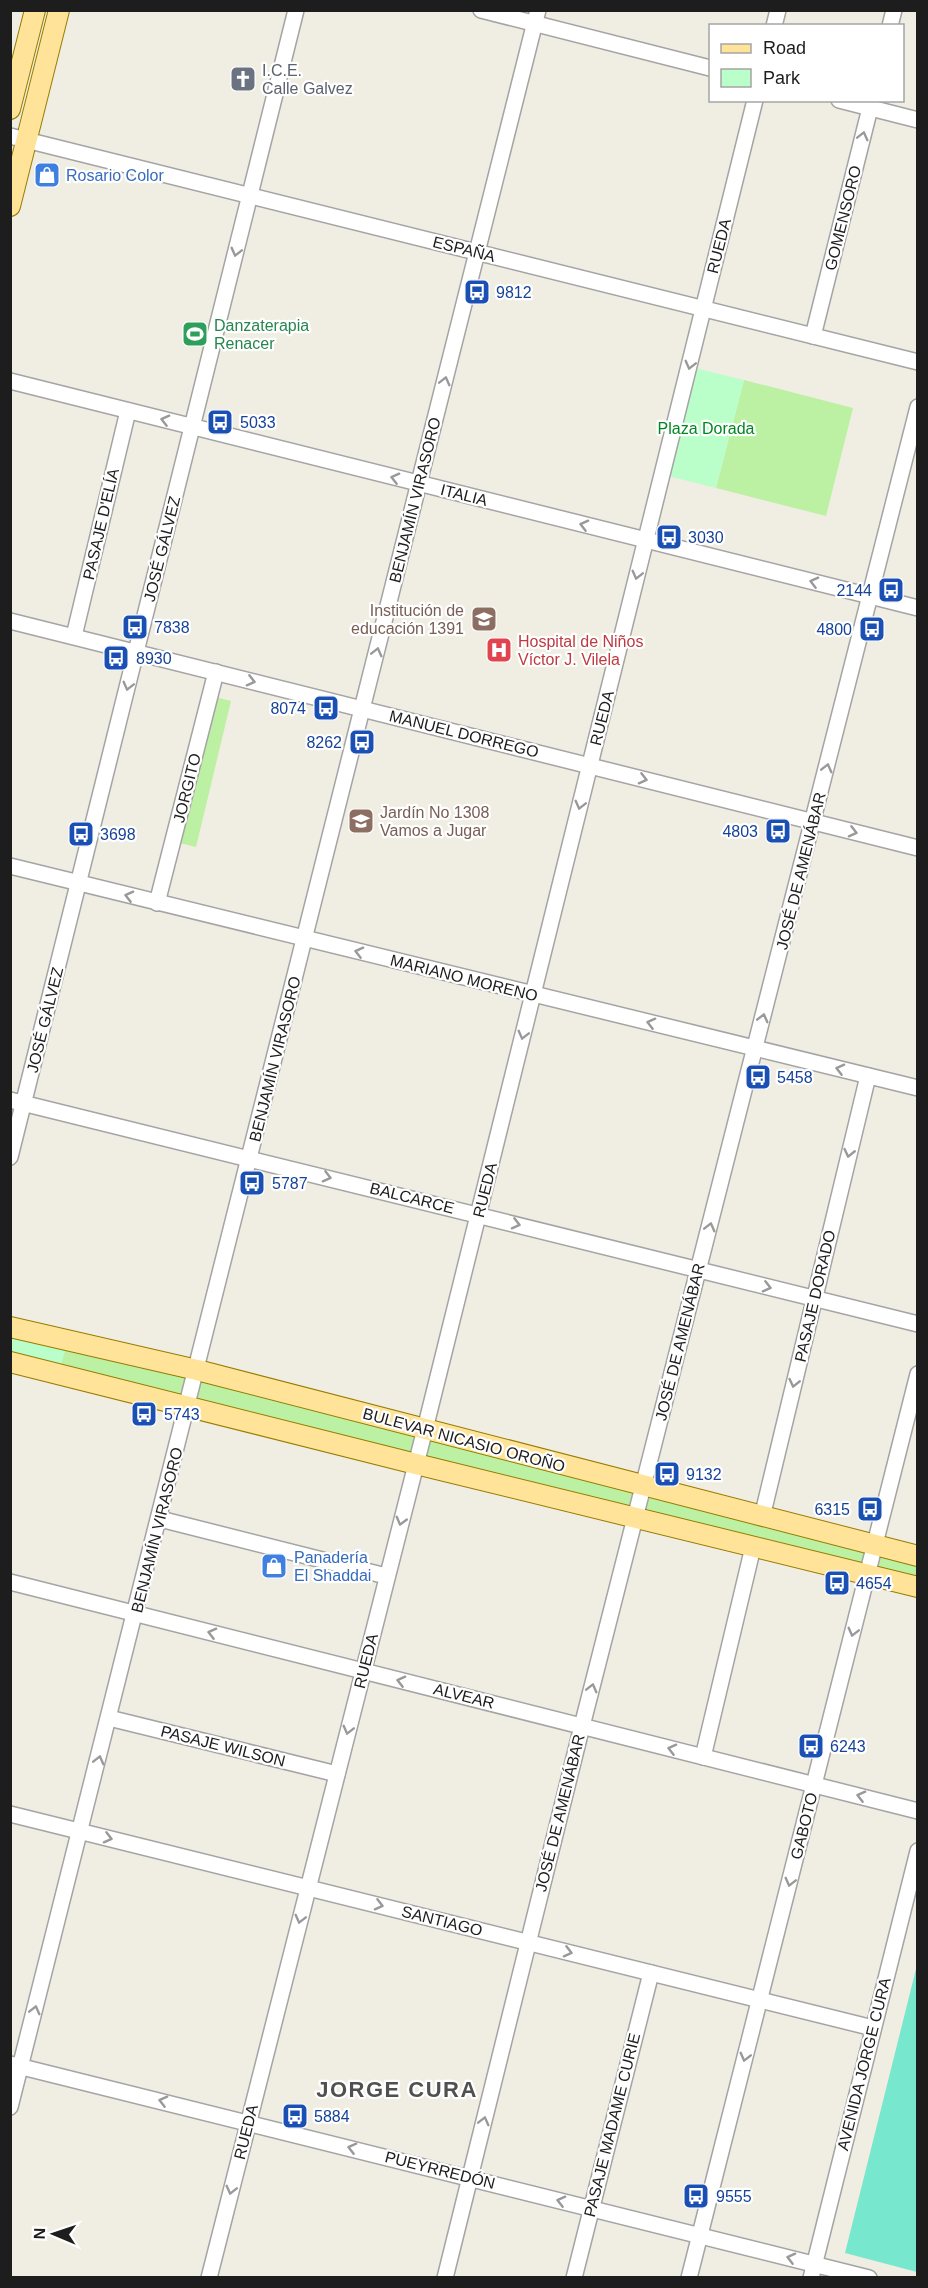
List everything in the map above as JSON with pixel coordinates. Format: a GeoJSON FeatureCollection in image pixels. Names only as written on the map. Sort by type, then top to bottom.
{"type":"FeatureCollection","features":[{"type":"Feature","properties":{"kind":"main road"},"geometry":{"type":"LineString","coordinates":[[10,109],[35,10]]}},
{"type":"Feature","properties":{"kind":"main road"},"geometry":{"type":"LineString","coordinates":[[10,206],[19,138],[59,10]]}},
{"type":"Feature","properties":{"kind":"main road","name":"BULEVAR NICASIO OROÑO"},"geometry":{"type":"LineString","coordinates":[[10,1327],[197,1371],[918,1556]]}},
{"type":"Feature","properties":{"kind":"main road","name":"BULEVAR NICASIO OROÑO"},"geometry":{"type":"LineString","coordinates":[[10,1362],[918,1587]]}},
{"type":"Feature","properties":{"kind":"street","name":"JOSÉ GÁLVEZ"},"geometry":{"type":"LineString","coordinates":[[10,1157],[17,1102],[79,884],[296,10]]}},
{"type":"Feature","properties":{"kind":"street"},"geometry":{"type":"LineString","coordinates":[[481,10],[536,17],[709,67]]}},
{"type":"Feature","properties":{"kind":"street","name":"BENJAMÍN VIRASORO"},"geometry":{"type":"LineString","coordinates":[[10,2107],[16,2065],[136,1614],[536,17]]}},
{"type":"Feature","properties":{"kind":"street","name":"RUEDA"},"geometry":{"type":"LineString","coordinates":[[209,2277],[425,1429],[755,102]]}},
{"type":"Feature","properties":{"kind":"street"},"geometry":{"type":"LineString","coordinates":[[852,102],[871,105],[918,120]]}},
{"type":"Feature","properties":{"kind":"street","name":"GOMENSORO"},"geometry":{"type":"LineString","coordinates":[[813,336],[871,105]]}},
{"type":"Feature","properties":{"kind":"street","name":"ESPAÑA"},"geometry":{"type":"LineString","coordinates":[[19,138],[918,362]]}},
{"type":"Feature","properties":{"kind":"street","name":"ITALIA"},"geometry":{"type":"LineString","coordinates":[[10,381],[918,608]]}},
{"type":"Feature","properties":{"kind":"street","name":"JOSÉ DE AMENÁBAR"},"geometry":{"type":"LineString","coordinates":[[445,2277],[582,1726],[918,407]]}},
{"type":"Feature","properties":{"kind":"street","name":"PASAJE D'ELÍA"},"geometry":{"type":"LineString","coordinates":[[74,636],[128,411]]}},
{"type":"Feature","properties":{"kind":"street","name":"MANUEL DORREGO"},"geometry":{"type":"LineString","coordinates":[[10,621],[918,848]]}},
{"type":"Feature","properties":{"kind":"street","name":"JORGITO"},"geometry":{"type":"LineString","coordinates":[[157,903],[216,672]]}},
{"type":"Feature","properties":{"kind":"street","name":"MARIANO MORENO"},"geometry":{"type":"LineString","coordinates":[[10,866],[918,1088]]}},
{"type":"Feature","properties":{"kind":"street","name":"PASAJE DORADO"},"geometry":{"type":"LineString","coordinates":[[762,1517],[868,1076]]}},
{"type":"Feature","properties":{"kind":"street","name":"BALCARCE"},"geometry":{"type":"LineString","coordinates":[[17,1102],[918,1324]]}},
{"type":"Feature","properties":{"kind":"street","name":"GABOTO"},"geometry":{"type":"LineString","coordinates":[[689,2277],[918,1374]]}},
{"type":"Feature","properties":{"kind":"street"},"geometry":{"type":"LineString","coordinates":[[159,1519],[386,1576]]}},
{"type":"Feature","properties":{"kind":"street"},"geometry":{"type":"LineString","coordinates":[[704,1757],[753,1547]]}},
{"type":"Feature","properties":{"kind":"street","name":"ALVEAR"},"geometry":{"type":"LineString","coordinates":[[10,1582],[918,1811]]}},
{"type":"Feature","properties":{"kind":"street","name":"PASAJE WILSON"},"geometry":{"type":"LineString","coordinates":[[109,1718],[337,1774]]}},
{"type":"Feature","properties":{"kind":"street","name":"SANTIAGO"},"geometry":{"type":"LineString","coordinates":[[10,1814],[873,2028]]}},
{"type":"Feature","properties":{"kind":"street","name":"AVENIDA JORGE CURA"},"geometry":{"type":"LineString","coordinates":[[812,2271],[918,1851]]}},
{"type":"Feature","properties":{"kind":"street","name":"PASAJE MADAME CURIE"},"geometry":{"type":"LineString","coordinates":[[574,2277],[651,1973]]}},
{"type":"Feature","properties":{"kind":"street","name":"PUEYRREDÓN"},"geometry":{"type":"LineString","coordinates":[[16,2065],[700,2235],[812,2271],[869,2277]]}},
{"type":"Feature","properties":{"kind":"green space","name":"Plaza Dorada"},"geometry":{"type":"Polygon","coordinates":[[[695,368],[744,380],[716,488],[668,476],[695,368]]]}},
{"type":"Feature","properties":{"kind":"green space"},"geometry":{"type":"Polygon","coordinates":[[[744,380],[853,408],[826,516],[716,488],[744,380]]]}},
{"type":"Feature","properties":{"kind":"green space"},"geometry":{"type":"Polygon","coordinates":[[[215,697],[231,701],[196,847],[180,843],[215,697]]]}},
{"type":"Feature","properties":{"kind":"green space"},"geometry":{"type":"Polygon","coordinates":[[[10,1327],[917,1556],[917,1587],[11,1362],[10,1327]]]}},
{"type":"Feature","properties":{"kind":"green space"},"geometry":{"type":"Polygon","coordinates":[[[10,1337],[65,1351],[61,1365],[11,1352],[10,1337]]]}},
{"type":"Feature","properties":{"kind":"shaded area"},"geometry":{"type":"Polygon","coordinates":[[[917,1965],[917,2272],[845,2253],[917,1965]]]}},
{"type":"Feature","properties":{"kind":"place","name":"I.C.E. Calle Galvez"},"geometry":{"type":"Point","coordinates":[243,79]}},
{"type":"Feature","properties":{"kind":"place","name":"Rosario Color"},"geometry":{"type":"Point","coordinates":[47,175]}},
{"type":"Feature","properties":{"kind":"place","name":"9812"},"geometry":{"type":"Point","coordinates":[477,292]}},
{"type":"Feature","properties":{"kind":"place","name":"Danzaterapia Renacer"},"geometry":{"type":"Point","coordinates":[195,334]}},
{"type":"Feature","properties":{"kind":"place","name":"5033"},"geometry":{"type":"Point","coordinates":[220,422]}},
{"type":"Feature","properties":{"kind":"place","name":"3030"},"geometry":{"type":"Point","coordinates":[669,537]}},
{"type":"Feature","properties":{"kind":"place","name":"2144"},"geometry":{"type":"Point","coordinates":[891,590]}},
{"type":"Feature","properties":{"kind":"place","name":"Institución de educación 1391"},"geometry":{"type":"Point","coordinates":[484,619]}},
{"type":"Feature","properties":{"kind":"place","name":"7838"},"geometry":{"type":"Point","coordinates":[135,627]}},
{"type":"Feature","properties":{"kind":"place","name":"4800"},"geometry":{"type":"Point","coordinates":[872,629]}},
{"type":"Feature","properties":{"kind":"place","name":"Hospital de Niños Víctor J. Vilela"},"geometry":{"type":"Point","coordinates":[499,650]}},
{"type":"Feature","properties":{"kind":"place","name":"8930"},"geometry":{"type":"Point","coordinates":[116,658]}},
{"type":"Feature","properties":{"kind":"place","name":"8074"},"geometry":{"type":"Point","coordinates":[326,708]}},
{"type":"Feature","properties":{"kind":"place","name":"8262"},"geometry":{"type":"Point","coordinates":[362,742]}},
{"type":"Feature","properties":{"kind":"place","name":"Jardín No 1308 Vamos a Jugar"},"geometry":{"type":"Point","coordinates":[361,821]}},
{"type":"Feature","properties":{"kind":"place","name":"4803"},"geometry":{"type":"Point","coordinates":[778,831]}},
{"type":"Feature","properties":{"kind":"place","name":"3698"},"geometry":{"type":"Point","coordinates":[81,834]}},
{"type":"Feature","properties":{"kind":"place","name":"5458"},"geometry":{"type":"Point","coordinates":[758,1077]}},
{"type":"Feature","properties":{"kind":"place","name":"5787"},"geometry":{"type":"Point","coordinates":[252,1183]}},
{"type":"Feature","properties":{"kind":"place","name":"5743"},"geometry":{"type":"Point","coordinates":[144,1414]}},
{"type":"Feature","properties":{"kind":"place","name":"9132"},"geometry":{"type":"Point","coordinates":[667,1474]}},
{"type":"Feature","properties":{"kind":"place","name":"6315"},"geometry":{"type":"Point","coordinates":[870,1509]}},
{"type":"Feature","properties":{"kind":"place","name":"Panadería El Shaddai"},"geometry":{"type":"Point","coordinates":[274,1566]}},
{"type":"Feature","properties":{"kind":"place","name":"4654"},"geometry":{"type":"Point","coordinates":[837,1583]}},
{"type":"Feature","properties":{"kind":"place","name":"6243"},"geometry":{"type":"Point","coordinates":[811,1746]}},
{"type":"Feature","properties":{"kind":"place","name":"5884"},"geometry":{"type":"Point","coordinates":[295,2116]}},
{"type":"Feature","properties":{"kind":"place","name":"9555"},"geometry":{"type":"Point","coordinates":[696,2196]}},
{"type":"Feature","properties":{"kind":"district","name":"JORGE CURA"},"geometry":{"type":"Point","coordinates":[397,2089]}}]}
